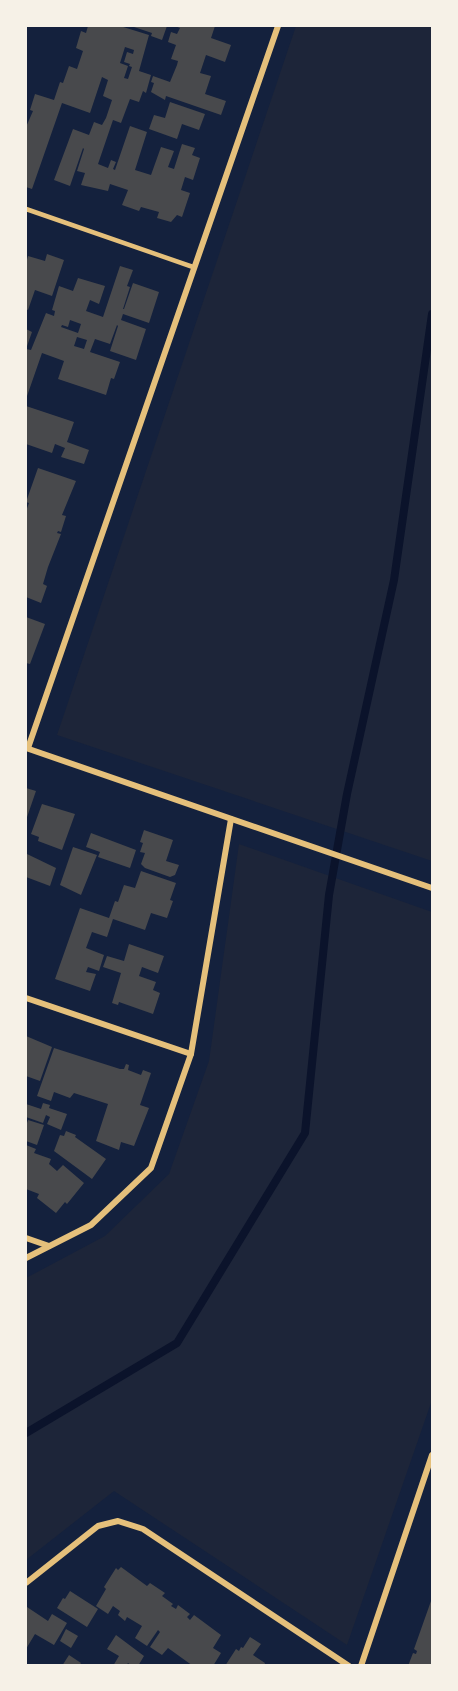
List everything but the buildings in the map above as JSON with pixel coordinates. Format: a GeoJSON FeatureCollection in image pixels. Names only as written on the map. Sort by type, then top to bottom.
{"type":"FeatureCollection","features":[{"type":"Feature","properties":{"kind":"street"},"geometry":{"type":"LineString","coordinates":[[278,26],[27,748],[432,888]]}},
{"type":"Feature","properties":{"kind":"street"},"geometry":{"type":"LineString","coordinates":[[26,1258],[91,1225],[151,1168],[191,1054],[231,819]]}},
{"type":"Feature","properties":{"kind":"street"},"geometry":{"type":"LineString","coordinates":[[26,998],[191,1054]]}},
{"type":"Feature","properties":{"kind":"street"},"geometry":{"type":"LineString","coordinates":[[26,1238],[50,1246]]}},
{"type":"Feature","properties":{"kind":"street"},"geometry":{"type":"LineString","coordinates":[[361,1665],[432,1455]]}},
{"type":"Feature","properties":{"kind":"street"},"geometry":{"type":"LineString","coordinates":[[26,1583],[98,1526],[118,1521],[143,1529],[349,1665]]}},
{"type":"Feature","properties":{"kind":"lane"},"geometry":{"type":"LineString","coordinates":[[26,209],[194,267]]}},
{"type":"Feature","properties":{"kind":"shaded area"},"geometry":{"type":"Polygon","coordinates":[[[296,26],[432,26],[432,861],[57,735],[296,26]]]}},
{"type":"Feature","properties":{"kind":"shaded area"},"geometry":{"type":"Polygon","coordinates":[[[239,844],[432,912],[432,1400],[347,1645],[114,1491],[26,1560],[26,1278],[105,1236],[169,1174],[209,1061],[239,844]]]}},
{"type":"Feature","properties":{"kind":"waterway"},"geometry":{"type":"LineString","coordinates":[[26,1433],[177,1343],[305,1133],[329,895],[347,794],[394,580],[432,314]]}}]}
